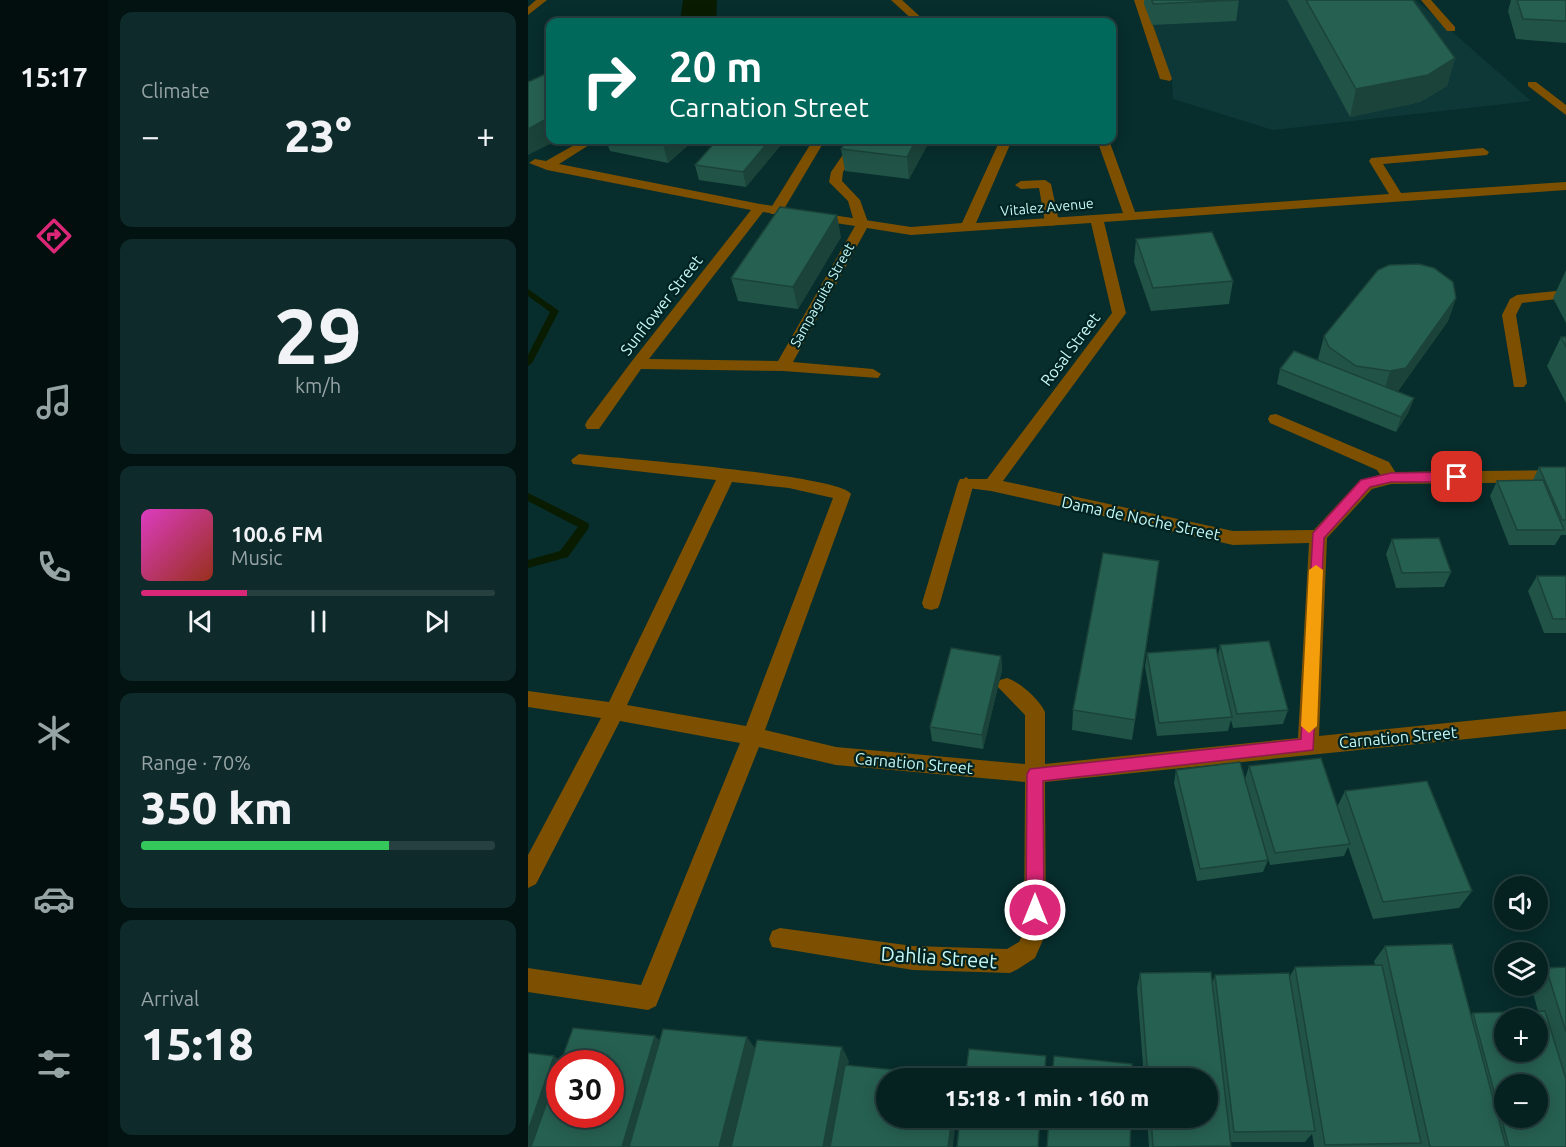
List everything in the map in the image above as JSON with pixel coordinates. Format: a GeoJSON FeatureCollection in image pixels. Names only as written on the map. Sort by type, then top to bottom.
{"type":"FeatureCollection","features":[{"type":"Feature","properties":{"kind":"street"},"geometry":{"type":"LineString","coordinates":[[528,12],[542,0]]}},
{"type":"Feature","properties":{"kind":"street"},"geometry":{"type":"LineString","coordinates":[[896,0],[916,18]]}},
{"type":"Feature","properties":{"kind":"street"},"geometry":{"type":"LineString","coordinates":[[1139,0],[1166,79]]}},
{"type":"Feature","properties":{"kind":"street"},"geometry":{"type":"LineString","coordinates":[[1426,0],[1451,29]]}},
{"type":"Feature","properties":{"kind":"street"},"geometry":{"type":"LineString","coordinates":[[1532,84],[1566,111]]}},
{"type":"Feature","properties":{"kind":"street","name":"Vitalez Avenue"},"geometry":{"type":"LineString","coordinates":[[583,144],[541,164],[776,211],[911,231],[1566,186]]}},
{"type":"Feature","properties":{"kind":"street"},"geometry":{"type":"LineString","coordinates":[[776,211],[817,144]]}},
{"type":"Feature","properties":{"kind":"street"},"geometry":{"type":"LineString","coordinates":[[856,144],[837,172],[835,182],[852,195],[859,205],[862,225]]}},
{"type":"Feature","properties":{"kind":"street"},"geometry":{"type":"LineString","coordinates":[[967,228],[1004,144]]}},
{"type":"Feature","properties":{"kind":"street"},"geometry":{"type":"LineString","coordinates":[[1104,144],[1130,215]]}},
{"type":"Feature","properties":{"kind":"street"},"geometry":{"type":"LineString","coordinates":[[1397,197],[1375,161],[1483,152]]}},
{"type":"Feature","properties":{"kind":"street"},"geometry":{"type":"LineString","coordinates":[[1021,185],[1045,184],[1052,222]]}},
{"type":"Feature","properties":{"kind":"street","name":"Sunflower Street"},"geometry":{"type":"LineString","coordinates":[[593,425],[637,364],[760,208]]}},
{"type":"Feature","properties":{"kind":"street","name":"Rosal Street"},"geometry":{"type":"LineString","coordinates":[[991,485],[1119,313],[1095,218]]}},
{"type":"Feature","properties":{"kind":"street","name":"Sampaguita Street"},"geometry":{"type":"LineString","coordinates":[[783,366],[862,225]]}},
{"type":"Feature","properties":{"kind":"street"},"geometry":{"type":"LineString","coordinates":[[1519,383],[1509,315],[1517,299],[1566,294]]}},
{"type":"Feature","properties":{"kind":"street","name":"Sampaguita Street"},"geometry":{"type":"LineString","coordinates":[[637,364],[783,366],[873,374]]}},
{"type":"Feature","properties":{"kind":"street"},"geometry":{"type":"LineString","coordinates":[[1276,419],[1383,466],[1391,478]]}},
{"type":"Feature","properties":{"kind":"street"},"geometry":{"type":"LineString","coordinates":[[528,980],[648,998],[753,735],[843,494],[789,482],[579,460]]}},
{"type":"Feature","properties":{"kind":"street"},"geometry":{"type":"LineString","coordinates":[[528,877],[615,710],[727,475]]}},
{"type":"Feature","properties":{"kind":"street"},"geometry":{"type":"LineString","coordinates":[[1308,745],[1318,536],[1365,484],[1391,478],[1566,476]]}},
{"type":"Feature","properties":{"kind":"street","name":"Dama de Noche Street"},"geometry":{"type":"LineString","coordinates":[[931,603],[966,483],[991,485],[1233,538],[1318,536]]}},
{"type":"Feature","properties":{"kind":"street","name":"Dahlia Street"},"geometry":{"type":"LineString","coordinates":[[780,939],[913,958],[1010,962],[1027,950],[1035,933],[1035,712],[1007,686]]}},
{"type":"Feature","properties":{"kind":"street","name":"Carnation Street"},"geometry":{"type":"LineString","coordinates":[[528,699],[615,710],[753,735],[836,756],[1035,774],[1566,720]]}},
{"type":"Feature","properties":{"kind":"shaded area"},"geometry":{"type":"Polygon","coordinates":[[[1142,0],[1416,0],[1531,101],[1273,130],[1173,99],[1172,81],[1142,0]]]}},
{"type":"Feature","properties":{"kind":"building"},"geometry":{"type":"Polygon","coordinates":[[[1152,0],[1239,0],[1153,4],[1152,0]]]}},
{"type":"Feature","properties":{"kind":"building"},"geometry":{"type":"Polygon","coordinates":[[[1306,0],[1413,0],[1455,58],[1428,75],[1356,89],[1306,0]]]}},
{"type":"Feature","properties":{"kind":"building"},"geometry":{"type":"Polygon","coordinates":[[[1517,0],[1566,0],[1566,21],[1523,19],[1517,0]]]}},
{"type":"Feature","properties":{"kind":"building"},"geometry":{"type":"Polygon","coordinates":[[[546,74],[546,119],[528,129],[528,82],[546,74]]]}},
{"type":"Feature","properties":{"kind":"building"},"geometry":{"type":"Polygon","coordinates":[[[713,144],[767,144],[743,172],[695,165],[713,144]]]}},
{"type":"Feature","properties":{"kind":"building"},"geometry":{"type":"Polygon","coordinates":[[[844,144],[914,144],[907,157],[841,149],[844,144]]]}},
{"type":"Feature","properties":{"kind":"building"},"geometry":{"type":"Polygon","coordinates":[[[780,207],[837,215],[793,287],[731,278],[780,207]]]}},
{"type":"Feature","properties":{"kind":"building"},"geometry":{"type":"Polygon","coordinates":[[[1212,232],[1233,281],[1153,288],[1136,239],[1212,232]]]}},
{"type":"Feature","properties":{"kind":"building"},"geometry":{"type":"Polygon","coordinates":[[[1419,264],[1434,268],[1453,282],[1456,298],[1406,368],[1390,371],[1356,366],[1329,347],[1324,336],[1378,270],[1389,265],[1419,264]]]}},
{"type":"Feature","properties":{"kind":"building"},"geometry":{"type":"Polygon","coordinates":[[[1561,337],[1566,337],[1566,347],[1561,337]]]}},
{"type":"Feature","properties":{"kind":"building"},"geometry":{"type":"Polygon","coordinates":[[[1294,351],[1414,398],[1401,417],[1280,369],[1294,351]]]}},
{"type":"Feature","properties":{"kind":"building"},"geometry":{"type":"Polygon","coordinates":[[[1539,467],[1566,467],[1566,520],[1562,520],[1539,467]]]}},
{"type":"Feature","properties":{"kind":"building"},"geometry":{"type":"Polygon","coordinates":[[[1543,480],[1564,530],[1517,530],[1497,481],[1543,480]]]}},
{"type":"Feature","properties":{"kind":"building"},"geometry":{"type":"Polygon","coordinates":[[[1439,538],[1451,572],[1402,573],[1392,539],[1439,538]]]}},
{"type":"Feature","properties":{"kind":"building"},"geometry":{"type":"Polygon","coordinates":[[[1103,553],[1159,561],[1135,720],[1073,710],[1103,553]]]}},
{"type":"Feature","properties":{"kind":"building"},"geometry":{"type":"Polygon","coordinates":[[[1537,576],[1566,576],[1566,619],[1553,619],[1537,576]]]}},
{"type":"Feature","properties":{"kind":"building"},"geometry":{"type":"Polygon","coordinates":[[[1269,641],[1288,710],[1237,714],[1220,645],[1269,641]]]}},
{"type":"Feature","properties":{"kind":"building"},"geometry":{"type":"Polygon","coordinates":[[[951,648],[1001,656],[982,735],[930,727],[951,648]]]}},
{"type":"Feature","properties":{"kind":"building"},"geometry":{"type":"Polygon","coordinates":[[[1216,648],[1232,717],[1159,723],[1147,653],[1216,648]]]}},
{"type":"Feature","properties":{"kind":"building"},"geometry":{"type":"Polygon","coordinates":[[[1321,758],[1350,844],[1275,853],[1249,766],[1321,758]]]}},
{"type":"Feature","properties":{"kind":"building"},"geometry":{"type":"Polygon","coordinates":[[[1240,762],[1268,860],[1200,869],[1176,770],[1240,762]]]}},
{"type":"Feature","properties":{"kind":"building"},"geometry":{"type":"Polygon","coordinates":[[[1427,781],[1472,891],[1383,902],[1345,791],[1427,781]]]}},
{"type":"Feature","properties":{"kind":"building"},"geometry":{"type":"Polygon","coordinates":[[[1452,944],[1494,1102],[1494,1128],[1501,1128],[1506,1147],[1430,1147],[1385,946],[1452,944]]]}},
{"type":"Feature","properties":{"kind":"building"},"geometry":{"type":"Polygon","coordinates":[[[1382,965],[1421,1143],[1325,1145],[1295,967],[1382,965]]]}},
{"type":"Feature","properties":{"kind":"building"},"geometry":{"type":"Polygon","coordinates":[[[1566,967],[1566,1032],[1548,974],[1548,968],[1566,967]]]}},
{"type":"Feature","properties":{"kind":"building"},"geometry":{"type":"Polygon","coordinates":[[[1211,972],[1231,1146],[1153,1147],[1152,1128],[1218,1128],[1218,1068],[1147,1068],[1140,973],[1211,972]]]}},
{"type":"Feature","properties":{"kind":"building"},"geometry":{"type":"Polygon","coordinates":[[[1289,973],[1315,1131],[1234,1132],[1215,975],[1289,973]]]}},
{"type":"Feature","properties":{"kind":"building"},"geometry":{"type":"Polygon","coordinates":[[[1494,1012],[1494,1062],[1548,1062],[1548,1021],[1566,1079],[1566,1147],[1509,1147],[1504,1128],[1548,1128],[1548,1074],[1494,1074],[1494,1091],[1473,1013],[1494,1012]]]}},
{"type":"Feature","properties":{"kind":"building"},"geometry":{"type":"Polygon","coordinates":[[[573,1028],[655,1036],[622,1147],[531,1147],[546,1105],[546,1128],[624,1128],[624,1050],[565,1050],[573,1028]]]}},
{"type":"Feature","properties":{"kind":"building"},"geometry":{"type":"Polygon","coordinates":[[[663,1029],[747,1037],[719,1147],[629,1147],[663,1029]]]}},
{"type":"Feature","properties":{"kind":"building"},"geometry":{"type":"Polygon","coordinates":[[[757,1040],[842,1047],[823,1147],[731,1147],[757,1040]]]}},
{"type":"Feature","properties":{"kind":"building"},"geometry":{"type":"Polygon","coordinates":[[[969,1049],[1046,1056],[1045,1068],[966,1068],[969,1049]]]}},
{"type":"Feature","properties":{"kind":"building"},"geometry":{"type":"Polygon","coordinates":[[[528,1053],[546,1055],[546,1079],[528,1131],[528,1053]]]}},
{"type":"Feature","properties":{"kind":"building"},"geometry":{"type":"Polygon","coordinates":[[[1054,1056],[1132,1064],[1132,1068],[1053,1068],[1054,1056]]]}},
{"type":"Feature","properties":{"kind":"building"},"geometry":{"type":"Polygon","coordinates":[[[845,1065],[876,1068],[876,1128],[951,1128],[948,1147],[830,1147],[845,1065]]]}},
{"type":"Feature","properties":{"kind":"building"},"geometry":{"type":"Polygon","coordinates":[[[959,1128],[1039,1128],[1038,1147],[957,1147],[959,1128]]]}},
{"type":"Feature","properties":{"kind":"building"},"geometry":{"type":"Polygon","coordinates":[[[1048,1128],[1131,1128],[1130,1147],[1047,1147],[1048,1128]]]}},
{"type":"Feature","properties":{"kind":"waterway"},"geometry":{"type":"LineString","coordinates":[[698,18],[700,0]]}},
{"type":"Feature","properties":{"kind":"waterway"},"geometry":{"type":"LineString","coordinates":[[528,292],[555,311],[528,363]]}},
{"type":"Feature","properties":{"kind":"waterway"},"geometry":{"type":"LineString","coordinates":[[528,497],[584,526],[564,554],[528,564]]}},
{"type":"Feature","properties":{"kind":"slow traffic"},"geometry":{"type":"LineString","coordinates":[[1309,726],[1316,570]]}},
{"type":"Feature","properties":{"kind":"route"},"geometry":{"type":"LineString","coordinates":[[1035,910],[1035,774],[1308,745],[1318,536],[1365,484],[1391,478],[1457,477]]}}]}
